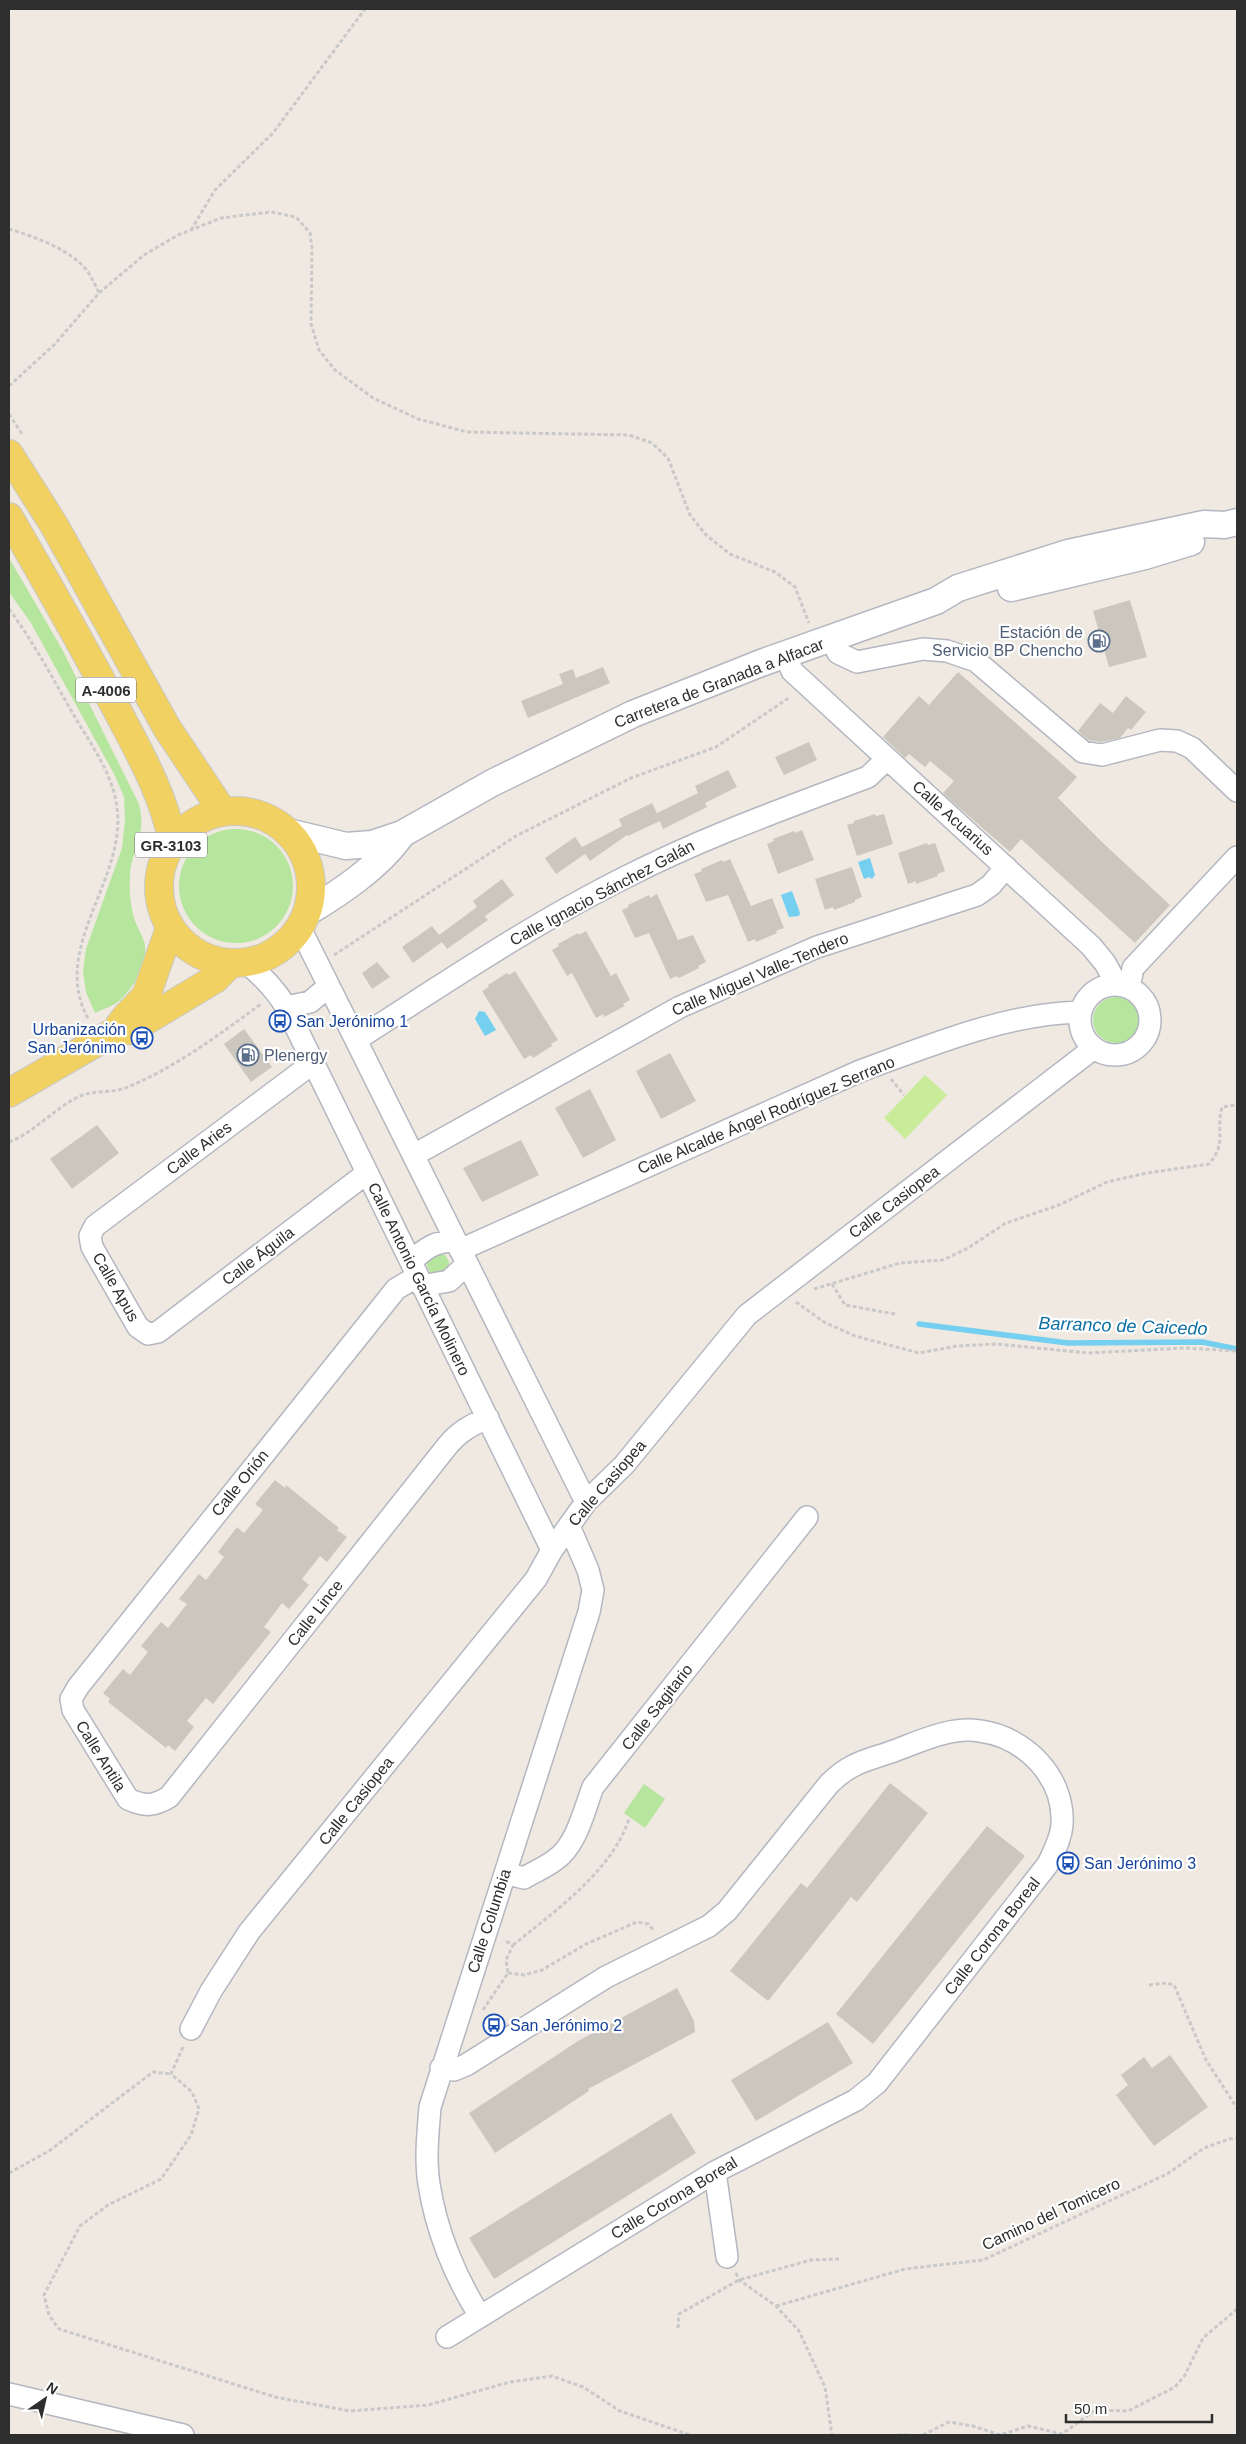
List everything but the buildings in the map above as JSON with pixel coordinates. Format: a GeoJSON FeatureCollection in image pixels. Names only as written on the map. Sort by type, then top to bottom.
{"type":"FeatureCollection","features":[{"type":"Feature","properties":{"kind":"main road","name":"A-4006"},"geometry":{"type":"LineString","coordinates":[[9,454],[35,492],[64,541],[167,728],[223,812]]}},
{"type":"Feature","properties":{"kind":"main road","name":"A-4006"},"geometry":{"type":"LineString","coordinates":[[9,517],[66,614],[156,785],[168,820],[173,843]]}},
{"type":"Feature","properties":{"kind":"main road","name":"GR-3103"},"geometry":{"type":"LineString","coordinates":[[223,812],[246,812],[269,818],[288,832],[302,849],[310,870],[312,890],[304,920],[285,946],[265,958],[238,963],[207,958],[186,946],[170,928],[161,907],[158,885],[162,863],[173,843],[186,828],[204,818],[223,812]]}},
{"type":"Feature","properties":{"kind":"main road","name":"GR-3103"},"geometry":{"type":"LineString","coordinates":[[9,1093],[108,1035],[125,1018],[146,996],[170,928]]}},
{"type":"Feature","properties":{"kind":"main road","name":"GR-3103"},"geometry":{"type":"LineString","coordinates":[[108,1035],[130,1030],[238,963]]}},
{"type":"Feature","properties":{"kind":"street","name":"Carretera de Granada a Alfacar"},"geometry":{"type":"LineString","coordinates":[[288,832],[346,846],[372,844],[402,834],[492,783],[580,739],[688,691],[786,654],[936,601],[968,598],[1145,556],[1209,536],[1231,523]]}},
{"type":"Feature","properties":{"kind":"street"},"geometry":{"type":"LineString","coordinates":[[824,641],[838,653],[857,662],[923,649],[947,651],[976,661],[1083,752],[1102,755],[1160,740],[1177,741],[1192,748],[1237,791]]}},
{"type":"Feature","properties":{"kind":"street","name":"Calle Acuarius"},"geometry":{"type":"LineString","coordinates":[[786,654],[792,671],[1091,946],[1123,986]]}},
{"type":"Feature","properties":{"kind":"street","name":"Calle Ignacio Sánchez Galán"},"geometry":{"type":"LineString","coordinates":[[356,1040],[484,957],[625,877],[700,841],[868,777],[887,759]]}},
{"type":"Feature","properties":{"kind":"street","name":"Carretera de Granada a Alfacar"},"geometry":{"type":"LineString","coordinates":[[304,920],[387,854],[402,834]]}},
{"type":"Feature","properties":{"kind":"street"},"geometry":{"type":"LineString","coordinates":[[1123,986],[1133,968],[1237,857]]}},
{"type":"Feature","properties":{"kind":"street","name":"Calle Miguel Valle-Tendero"},"geometry":{"type":"LineString","coordinates":[[414,1155],[680,1007],[817,947],[977,894],[991,885],[1006,867]]}},
{"type":"Feature","properties":{"kind":"street"},"geometry":{"type":"LineString","coordinates":[[304,920],[323,963],[329,986],[586,1502]]}},
{"type":"Feature","properties":{"kind":"street","name":"Calle Antonio García Molinero"},"geometry":{"type":"LineString","coordinates":[[238,963],[266,979],[283,1003],[552,1550]]}},
{"type":"Feature","properties":{"kind":"street"},"geometry":{"type":"LineString","coordinates":[[283,1003],[310,1002],[329,986]]}},
{"type":"Feature","properties":{"kind":"street"},"geometry":{"type":"LineString","coordinates":[[1105,986],[1123,986],[1139,994],[1146,1003],[1150,1014],[1150,1026],[1146,1038],[1133,1050],[1116,1056],[1105,1054],[1094,1048],[1082,1032],[1081,1012],[1086,1001],[1094,992],[1105,986]]}},
{"type":"Feature","properties":{"kind":"street","name":"Calle Alcalde Ángel Rodríguez Serrano"},"geometry":{"type":"LineString","coordinates":[[461,1252],[860,1071],[929,1046],[1006,1023],[1056,1012],[1081,1012]]}},
{"type":"Feature","properties":{"kind":"street","name":"Calle Casiopea"},"geometry":{"type":"LineString","coordinates":[[191,2029],[211,1992],[250,1932],[536,1579],[552,1550],[586,1502],[624,1465],[747,1315],[1094,1048]]}},
{"type":"Feature","properties":{"kind":"street","name":"Calle Aries"},"geometry":{"type":"LineString","coordinates":[[90,1236],[95,1226],[312,1063]]}},
{"type":"Feature","properties":{"kind":"street","name":"Calle Águila"},"geometry":{"type":"LineString","coordinates":[[148,1334],[158,1332],[367,1173]]}},
{"type":"Feature","properties":{"kind":"street","name":"Calle Apus"},"geometry":{"type":"LineString","coordinates":[[90,1236],[92,1247],[138,1327],[148,1334]]}},
{"type":"Feature","properties":{"kind":"street"},"geometry":{"type":"LineString","coordinates":[[441,1241],[461,1252],[448,1281],[417,1275],[430,1246],[441,1241]]}},
{"type":"Feature","properties":{"kind":"street","name":"Calle Orión"},"geometry":{"type":"LineString","coordinates":[[71,1699],[82,1681],[396,1289],[417,1275]]}},
{"type":"Feature","properties":{"kind":"street","name":"Calle Lince"},"geometry":{"type":"LineString","coordinates":[[142,1805],[156,1805],[169,1797],[453,1439],[469,1425],[488,1418]]}},
{"type":"Feature","properties":{"kind":"street","name":"Calle Sagitario"},"geometry":{"type":"LineString","coordinates":[[504,1873],[524,1878],[555,1860],[564,1852],[574,1835],[593,1787],[807,1517]]}},
{"type":"Feature","properties":{"kind":"street","name":"Calle Columbia"},"geometry":{"type":"LineString","coordinates":[[480,2316],[468,2297],[437,2223],[428,2183],[427,2149],[430,2107],[589,1612],[593,1590],[588,1570],[569,1526]]}},
{"type":"Feature","properties":{"kind":"street","name":"Calle Antila"},"geometry":{"type":"LineString","coordinates":[[71,1699],[73,1710],[128,1799],[142,1805]]}},
{"type":"Feature","properties":{"kind":"street","name":"Calle Corona Boreal"},"geometry":{"type":"LineString","coordinates":[[441,2068],[454,2070],[466,2065],[606,1977],[709,1926],[727,1911],[829,1784],[839,1774],[854,1765],[959,1730],[978,1730],[992,1733],[1018,1744],[1034,1756],[1046,1770],[1056,1788],[1061,1806],[1062,1825],[1058,1842],[1048,1864],[877,2083],[856,2100],[715,2172],[447,2337]]}},
{"type":"Feature","properties":{"kind":"street"},"geometry":{"type":"LineString","coordinates":[[715,2172],[727,2257]]}},
{"type":"Feature","properties":{"kind":"street"},"geometry":{"type":"LineString","coordinates":[[9,2394],[183,2435]]}},
{"type":"Feature","properties":{"kind":"path"},"geometry":{"type":"LineString","coordinates":[[190,230],[215,190],[273,133],[365,9]]}},
{"type":"Feature","properties":{"kind":"path"},"geometry":{"type":"LineString","coordinates":[[10,386],[55,344],[99,293],[144,255],[178,235],[221,218],[271,212],[296,217],[310,233],[312,248],[311,324],[319,350],[335,370],[373,398],[409,415],[467,432],[629,435],[652,443],[668,458],[690,515],[706,535],[730,554],[775,572],[795,587],[824,641]]}},
{"type":"Feature","properties":{"kind":"path"},"geometry":{"type":"LineString","coordinates":[[9,229],[67,253],[87,271],[99,293]]}},
{"type":"Feature","properties":{"kind":"path"},"geometry":{"type":"LineString","coordinates":[[9,609],[26,632],[108,776],[118,808],[117,840],[79,950],[76,981],[81,1006],[108,1035]]}},
{"type":"Feature","properties":{"kind":"path"},"geometry":{"type":"LineString","coordinates":[[323,963],[516,836],[632,778],[716,747],[792,696]]}},
{"type":"Feature","properties":{"kind":"path"},"geometry":{"type":"LineString","coordinates":[[9,1142],[77,1097],[91,1093],[123,1089],[142,1081],[231,1026],[270,997],[283,1003]]}},
{"type":"Feature","properties":{"kind":"path"},"geometry":{"type":"LineString","coordinates":[[887,1075],[904,1095]]}},
{"type":"Feature","properties":{"kind":"path"},"geometry":{"type":"LineString","coordinates":[[810,1286],[815,1290],[900,1262],[943,1260],[968,1248],[1006,1223],[1059,1205],[1107,1182],[1147,1173],[1209,1164],[1218,1153],[1222,1144],[1218,1121],[1222,1107],[1237,1104]]}},
{"type":"Feature","properties":{"kind":"path"},"geometry":{"type":"LineString","coordinates":[[832,1284],[845,1305],[895,1314]]}},
{"type":"Feature","properties":{"kind":"path"},"geometry":{"type":"LineString","coordinates":[[792,1298],[824,1322],[856,1336],[919,1352],[957,1346],[996,1344],[1088,1353],[1186,1348],[1237,1351]]}},
{"type":"Feature","properties":{"kind":"path"},"geometry":{"type":"LineString","coordinates":[[482,2012],[508,1973],[506,1960],[513,1945],[552,1914],[585,1884],[622,1840],[629,1820]]}},
{"type":"Feature","properties":{"kind":"path"},"geometry":{"type":"LineString","coordinates":[[508,1973],[524,1975],[542,1970],[586,1944],[637,1922],[648,1924],[658,1936]]}},
{"type":"Feature","properties":{"kind":"path"},"geometry":{"type":"LineString","coordinates":[[496,1936],[513,1945]]}},
{"type":"Feature","properties":{"kind":"path"},"geometry":{"type":"LineString","coordinates":[[1149,1985],[1167,1983],[1174,1985],[1206,2060],[1237,2108]]}},
{"type":"Feature","properties":{"kind":"path"},"geometry":{"type":"LineString","coordinates":[[171,2074],[191,2029]]}},
{"type":"Feature","properties":{"kind":"path"},"geometry":{"type":"LineString","coordinates":[[9,2172],[49,2151],[153,2072],[171,2074],[192,2092],[199,2110],[191,2135],[161,2179],[108,2205],[80,2226],[44,2295],[49,2315],[59,2329],[275,2397],[350,2411],[428,2405],[510,2382],[552,2376],[583,2387],[620,2411],[690,2435]]}},
{"type":"Feature","properties":{"kind":"path","name":"Camino del Tomicero"},"geometry":{"type":"LineString","coordinates":[[776,2306],[905,2269],[983,2260],[1167,2174],[1204,2148],[1237,2138]]}},
{"type":"Feature","properties":{"kind":"path"},"geometry":{"type":"LineString","coordinates":[[727,2257],[739,2280],[776,2306],[798,2331],[825,2387],[832,2435]]}},
{"type":"Feature","properties":{"kind":"path"},"geometry":{"type":"LineString","coordinates":[[678,2328],[679,2314],[739,2280],[811,2260],[838,2259]]}},
{"type":"Feature","properties":{"kind":"path"},"geometry":{"type":"LineString","coordinates":[[922,2435],[949,2422],[974,2426],[1000,2435],[1028,2426],[1062,2434],[1095,2410],[1128,2410],[1175,2387],[1185,2375],[1203,2338],[1237,2308]]}},
{"type":"Feature","properties":{"kind":"path"},"geometry":{"type":"LineString","coordinates":[[897,2435],[911,2435]]}},
{"type":"Feature","properties":{"kind":"green space"},"geometry":{"type":"Polygon","coordinates":[[[9,558],[62,649],[139,804],[141,826],[131,865],[130,893],[133,915],[145,946],[144,961],[134,983],[124,996],[114,1004],[95,1013],[86,992],[83,971],[86,949],[122,848],[125,820],[124,797],[114,774],[31,623],[9,592],[9,558]]]}},
{"type":"Feature","properties":{"kind":"green space"},"geometry":{"type":"Polygon","coordinates":[[[236,829],[258,833],[276,846],[289,864],[293,886],[289,908],[276,926],[258,939],[236,943],[214,939],[196,926],[183,908],[179,886],[183,864],[196,846],[214,833],[236,829]]]}},
{"type":"Feature","properties":{"kind":"green space"},"geometry":{"type":"Polygon","coordinates":[[[1111,997],[1121,997],[1135,1007],[1139,1020],[1135,1033],[1129,1039],[1121,1043],[1111,1043],[1097,1033],[1093,1025],[1093,1015],[1103,1001],[1111,997]]]}},
{"type":"Feature","properties":{"kind":"green space"},"geometry":{"type":"Polygon","coordinates":[[[925,1075],[947,1095],[905,1139],[884,1118],[925,1075]]]}},
{"type":"Feature","properties":{"kind":"green space"},"geometry":{"type":"Polygon","coordinates":[[[438,1253],[446,1256],[449,1264],[446,1272],[438,1275],[430,1272],[427,1264],[430,1256],[438,1253]]]}},
{"type":"Feature","properties":{"kind":"green space"},"geometry":{"type":"Polygon","coordinates":[[[644,1784],[665,1799],[645,1828],[624,1813],[644,1784]]]}},
{"type":"Feature","properties":{"kind":"water"},"geometry":{"type":"Polygon","coordinates":[[[870,858],[875,875],[872,879],[869,877],[864,879],[858,862],[870,858]]]}},
{"type":"Feature","properties":{"kind":"water"},"geometry":{"type":"Polygon","coordinates":[[[792,891],[800,913],[799,916],[789,917],[781,895],[792,891]]]}},
{"type":"Feature","properties":{"kind":"water"},"geometry":{"type":"Polygon","coordinates":[[[479,1011],[485,1012],[496,1030],[485,1036],[475,1019],[479,1011]]]}},
{"type":"Feature","properties":{"kind":"waterway","name":"Barranco de Caicedo"},"geometry":{"type":"LineString","coordinates":[[919,1324],[1068,1343],[1202,1342],[1237,1349]]}},
{"type":"Feature","properties":{"kind":"place","name":"Estación de Servicio BP Chencho"},"geometry":{"type":"Point","coordinates":[1099,641]}},
{"type":"Feature","properties":{"kind":"place","name":"San Jerónimo 1"},"geometry":{"type":"Point","coordinates":[280,1021]}},
{"type":"Feature","properties":{"kind":"place","name":"Urbanización San Jerónimo"},"geometry":{"type":"Point","coordinates":[142,1038]}},
{"type":"Feature","properties":{"kind":"place","name":"Plenergy"},"geometry":{"type":"Point","coordinates":[248,1055]}},
{"type":"Feature","properties":{"kind":"place","name":"San Jerónimo 3"},"geometry":{"type":"Point","coordinates":[1068,1863]}},
{"type":"Feature","properties":{"kind":"place","name":"San Jerónimo 2"},"geometry":{"type":"Point","coordinates":[494,2025]}}]}
